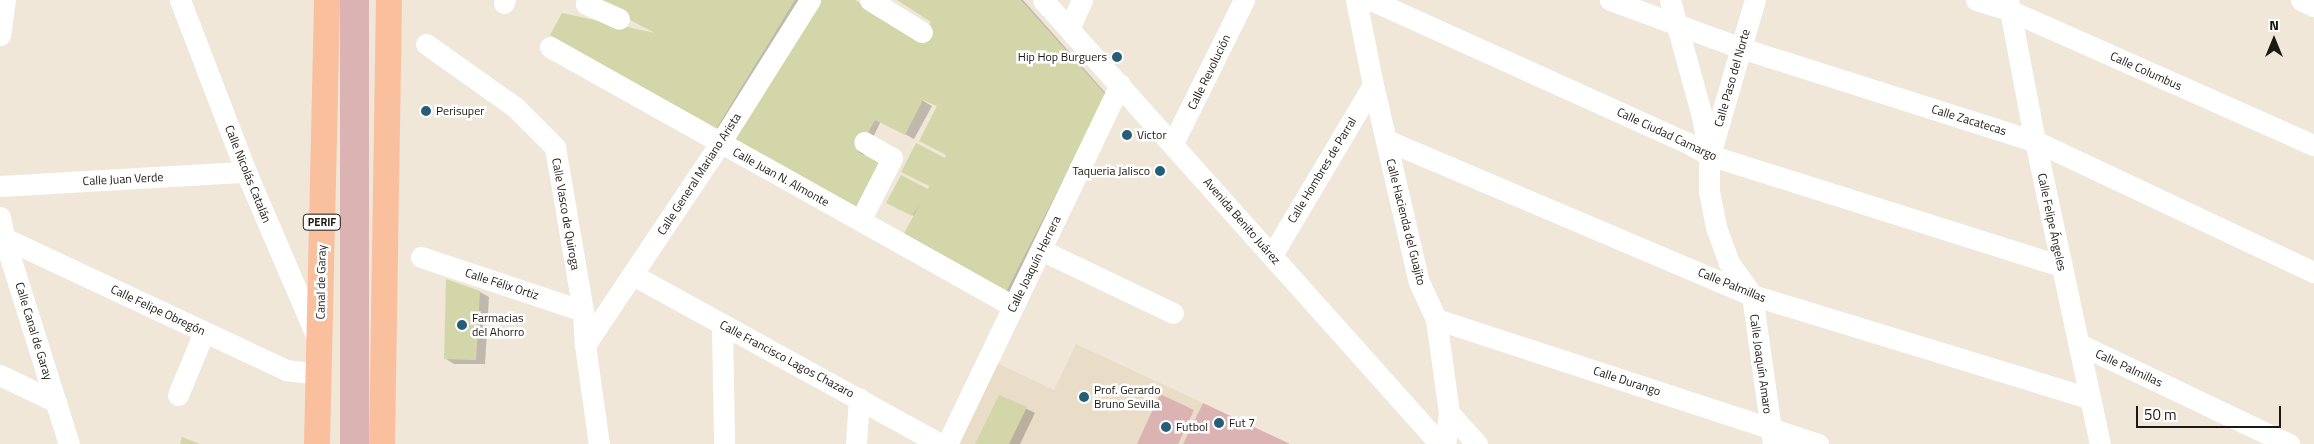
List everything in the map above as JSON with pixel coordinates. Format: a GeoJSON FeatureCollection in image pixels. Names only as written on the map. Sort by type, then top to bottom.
{"type":"FeatureCollection","features":[{"type":"Feature","properties":{"kind":"main road","name":"Canal de Garay"},"geometry":{"type":"LineString","coordinates":[[316,444],[320,346],[327,0]]}},
{"type":"Feature","properties":{"kind":"main road"},"geometry":{"type":"LineString","coordinates":[[382,444],[389,0]]}},
{"type":"Feature","properties":{"kind":"street"},"geometry":{"type":"LineString","coordinates":[[0,35],[5,0]]}},
{"type":"Feature","properties":{"kind":"street","name":"Calle Nicolás Catalán"},"geometry":{"type":"LineString","coordinates":[[180,0],[246,172],[320,346]]}},
{"type":"Feature","properties":{"kind":"street"},"geometry":{"type":"LineString","coordinates":[[588,0],[586,4],[619,19]]}},
{"type":"Feature","properties":{"kind":"street","name":"Calle General Mariano Arista"},"geometry":{"type":"LineString","coordinates":[[585,345],[720,143],[810,0]]}},
{"type":"Feature","properties":{"kind":"street"},"geometry":{"type":"LineString","coordinates":[[870,0],[922,32]]}},
{"type":"Feature","properties":{"kind":"street","name":"Avenida Benito Juárez"},"geometry":{"type":"LineString","coordinates":[[1043,0],[1173,143],[1440,444]]}},
{"type":"Feature","properties":{"kind":"street"},"geometry":{"type":"LineString","coordinates":[[1068,29],[1082,0]]}},
{"type":"Feature","properties":{"kind":"street","name":"Calle Revolución"},"geometry":{"type":"LineString","coordinates":[[1173,143],[1244,0]]}},
{"type":"Feature","properties":{"kind":"street","name":"Calle Hacienda del Guajito"},"geometry":{"type":"LineString","coordinates":[[1356,0],[1373,85],[1411,240],[1419,282],[1436,319],[1448,414],[1445,444]]}},
{"type":"Feature","properties":{"kind":"street","name":"Calle Ciudad Camargo"},"geometry":{"type":"LineString","coordinates":[[1371,0],[1688,143],[1709,155],[2061,266]]}},
{"type":"Feature","properties":{"kind":"street","name":"Calle Zacatecas"},"geometry":{"type":"LineString","coordinates":[[1610,0],[1741,48],[2035,141],[2314,272]]}},
{"type":"Feature","properties":{"kind":"street","name":"Calle Joaquín Amaro"},"geometry":{"type":"LineString","coordinates":[[1670,0],[1702,116],[1709,155],[1709,191],[1716,228],[1729,263],[1752,295],[1771,436]]}},
{"type":"Feature","properties":{"kind":"street","name":"Calle Paso del Norte"},"geometry":{"type":"LineString","coordinates":[[1709,155],[1755,0]]}},
{"type":"Feature","properties":{"kind":"street","name":"Calle Columbus"},"geometry":{"type":"LineString","coordinates":[[1976,0],[2009,5],[2314,145]]}},
{"type":"Feature","properties":{"kind":"street"},"geometry":{"type":"LineString","coordinates":[[2301,0],[2314,6]]}},
{"type":"Feature","properties":{"kind":"street","name":"Calle Felipe Ángeles"},"geometry":{"type":"LineString","coordinates":[[2009,5],[2035,141],[2100,444]]}},
{"type":"Feature","properties":{"kind":"street","name":"Calle Vasco de Quiroga"},"geometry":{"type":"LineString","coordinates":[[426,44],[515,107],[555,147],[583,311],[585,345],[599,444]]}},
{"type":"Feature","properties":{"kind":"street","name":"Calle Juan N. Almonte"},"geometry":{"type":"LineString","coordinates":[[550,47],[1014,306]]}},
{"type":"Feature","properties":{"kind":"street","name":"Calle Joaquín Herrera"},"geometry":{"type":"LineString","coordinates":[[947,444],[1120,85]]}},
{"type":"Feature","properties":{"kind":"street","name":"Calle Hombres de Parral"},"geometry":{"type":"LineString","coordinates":[[1272,255],[1373,85]]}},
{"type":"Feature","properties":{"kind":"street","name":"Calle Palmillas"},"geometry":{"type":"LineString","coordinates":[[1386,140],[1752,295],[2089,398]]}},
{"type":"Feature","properties":{"kind":"street"},"geometry":{"type":"LineString","coordinates":[[863,215],[892,158],[864,142]]}},
{"type":"Feature","properties":{"kind":"street","name":"Calle Juan Verde"},"geometry":{"type":"LineString","coordinates":[[0,186],[246,172]]}},
{"type":"Feature","properties":{"kind":"street","name":"Calle Felipe Obregón"},"geometry":{"type":"LineString","coordinates":[[1,230],[204,332],[286,370],[319,374]]}},
{"type":"Feature","properties":{"kind":"street","name":"Calle Canal de Garay"},"geometry":{"type":"LineString","coordinates":[[1,230],[70,444]]}},
{"type":"Feature","properties":{"kind":"street"},"geometry":{"type":"LineString","coordinates":[[1041,250],[1172,313]]}},
{"type":"Feature","properties":{"kind":"street","name":"Calle Félix Ortiz"},"geometry":{"type":"LineString","coordinates":[[421,257],[583,311]]}},
{"type":"Feature","properties":{"kind":"street","name":"Calle Francisco Lagos Chazaro"},"geometry":{"type":"LineString","coordinates":[[633,275],[941,444]]}},
{"type":"Feature","properties":{"kind":"street","name":"Calle Durango"},"geometry":{"type":"LineString","coordinates":[[1436,319],[1771,436],[1818,444]]}},
{"type":"Feature","properties":{"kind":"street"},"geometry":{"type":"LineString","coordinates":[[722,324],[724,444]]}},
{"type":"Feature","properties":{"kind":"street"},"geometry":{"type":"LineString","coordinates":[[178,395],[204,332]]}},
{"type":"Feature","properties":{"kind":"street","name":"Calle Palmillas"},"geometry":{"type":"LineString","coordinates":[[2078,344],[2289,444]]}},
{"type":"Feature","properties":{"kind":"street"},"geometry":{"type":"LineString","coordinates":[[0,375],[56,402]]}},
{"type":"Feature","properties":{"kind":"street"},"geometry":{"type":"LineString","coordinates":[[856,444],[859,398]]}},
{"type":"Feature","properties":{"kind":"street"},"geometry":{"type":"LineString","coordinates":[[1448,414],[1477,444]]}},
{"type":"Feature","properties":{"kind":"shaded area"},"geometry":{"type":"Polygon","coordinates":[[[340,0],[369,0],[369,444],[340,444],[340,0]]]}},
{"type":"Feature","properties":{"kind":"shaded area","name":"Prof. Gerardo Bruno Sevilla"},"geometry":{"type":"Polygon","coordinates":[[[1076,344],[1203,403],[1183,444],[955,444],[995,362],[1054,390],[1076,344]]]}},
{"type":"Feature","properties":{"kind":"shaded area","name":"Futbol"},"geometry":{"type":"Polygon","coordinates":[[[1160,394],[1194,410],[1178,444],[1137,444],[1160,394]]]}},
{"type":"Feature","properties":{"kind":"shaded area","name":"Fut 7"},"geometry":{"type":"Polygon","coordinates":[[[1203,403],[1288,443],[1290,444],[1183,444],[1203,403]]]}},
{"type":"Feature","properties":{"kind":"building"},"geometry":{"type":"Polygon","coordinates":[[[596,0],[795,0],[716,129],[550,35],[562,13],[655,33],[595,2],[596,0]]]}},
{"type":"Feature","properties":{"kind":"building"},"geometry":{"type":"Polygon","coordinates":[[[819,0],[855,0],[920,40],[931,22],[897,0],[1021,0],[1106,95],[1005,294],[902,237],[920,204],[912,216],[886,203],[901,175],[928,189],[929,186],[901,172],[916,143],[945,158],[946,155],[919,141],[937,106],[923,100],[905,135],[875,120],[858,152],[879,163],[855,211],[731,142],[819,0]]]}},
{"type":"Feature","properties":{"kind":"building","name":"Farmacias del Ahorro"},"geometry":{"type":"Polygon","coordinates":[[[446,279],[480,291],[476,360],[444,359],[446,279]]]}},
{"type":"Feature","properties":{"kind":"building"},"geometry":{"type":"Polygon","coordinates":[[[999,395],[1027,407],[1009,444],[975,444],[999,395]]]}},
{"type":"Feature","properties":{"kind":"building"},"geometry":{"type":"Polygon","coordinates":[[[182,437],[200,444],[180,444],[182,437]]]}},
{"type":"Feature","properties":{"kind":"place","name":"Hip Hop Burguers"},"geometry":{"type":"Point","coordinates":[1117,57]}},
{"type":"Feature","properties":{"kind":"place","name":"Perisuper"},"geometry":{"type":"Point","coordinates":[426,111]}},
{"type":"Feature","properties":{"kind":"place","name":"Victor"},"geometry":{"type":"Point","coordinates":[1127,135]}},
{"type":"Feature","properties":{"kind":"place","name":"Taqueria Jalisco"},"geometry":{"type":"Point","coordinates":[1160,171]}},
{"type":"Feature","properties":{"kind":"place","name":"Farmacias del Ahorro"},"geometry":{"type":"Point","coordinates":[462,325]}},
{"type":"Feature","properties":{"kind":"place","name":"Prof. Gerardo Bruno Sevilla"},"geometry":{"type":"Point","coordinates":[1084,397]}},
{"type":"Feature","properties":{"kind":"place","name":"Fut 7"},"geometry":{"type":"Point","coordinates":[1219,423]}},
{"type":"Feature","properties":{"kind":"place","name":"Futbol"},"geometry":{"type":"Point","coordinates":[1166,427]}}]}
